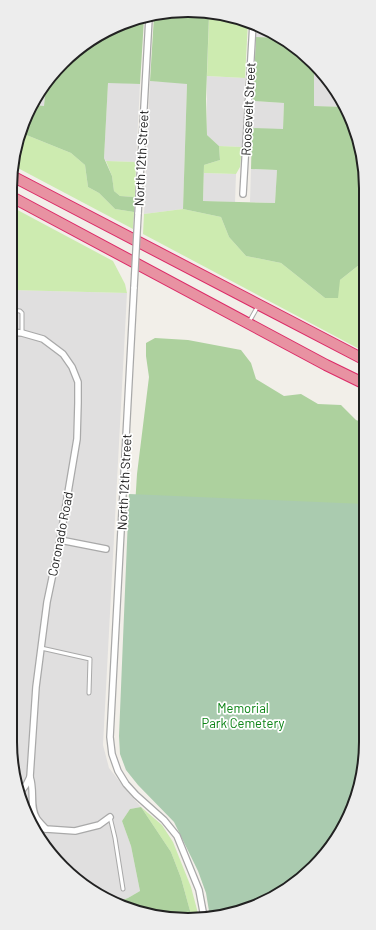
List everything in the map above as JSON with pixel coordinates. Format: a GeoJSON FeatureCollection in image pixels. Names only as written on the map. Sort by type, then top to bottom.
{"type":"FeatureCollection","features":[{"type":"Feature","properties":{"kind":"highway"},"geometry":{"type":"LineString","coordinates":[[17,179],[359,357]]}},
{"type":"Feature","properties":{"kind":"highway"},"geometry":{"type":"LineString","coordinates":[[17,200],[326,365],[359,381]]}},
{"type":"Feature","properties":{"kind":"street","name":"North 12th Street"},"geometry":{"type":"LineString","coordinates":[[149,22],[110,737],[112,754],[118,771],[126,784],[164,820],[177,836],[199,890],[203,913]]}},
{"type":"Feature","properties":{"kind":"street","name":"Roosevelt Street"},"geometry":{"type":"LineString","coordinates":[[243,194],[253,30]]}},
{"type":"Feature","properties":{"kind":"street","name":"Coronado Road"},"geometry":{"type":"LineString","coordinates":[[17,333],[43,338],[63,354],[72,367],[78,382],[77,439],[60,540],[47,602],[36,687],[30,777],[35,814],[46,829]]}},
{"type":"Feature","properties":{"kind":"street"},"geometry":{"type":"LineString","coordinates":[[60,540],[106,550]]}},
{"type":"Feature","properties":{"kind":"street","name":"Coronado Road"},"geometry":{"type":"LineString","coordinates":[[24,788],[30,777]]}},
{"type":"Feature","properties":{"kind":"street"},"geometry":{"type":"LineString","coordinates":[[40,828],[75,831],[99,825],[110,817]]}},
{"type":"Feature","properties":{"kind":"lane"},"geometry":{"type":"LineString","coordinates":[[248,323],[258,305]]}},
{"type":"Feature","properties":{"kind":"lane"},"geometry":{"type":"LineString","coordinates":[[17,311],[22,313],[22,333]]}},
{"type":"Feature","properties":{"kind":"lane"},"geometry":{"type":"LineString","coordinates":[[41,648],[90,659],[88,693]]}},
{"type":"Feature","properties":{"kind":"lane"},"geometry":{"type":"LineString","coordinates":[[110,817],[115,838],[123,890]]}},
{"type":"Feature","properties":{"kind":"shaded area"},"geometry":{"type":"Polygon","coordinates":[[[256,32],[269,37],[256,37],[256,32]]]}},
{"type":"Feature","properties":{"kind":"shaded area"},"geometry":{"type":"Polygon","coordinates":[[[314,72],[324,84],[338,107],[313,106],[314,72]]]}},
{"type":"Feature","properties":{"kind":"shaded area"},"geometry":{"type":"Polygon","coordinates":[[[207,76],[245,78],[242,147],[219,146],[207,135],[207,76]]]}},
{"type":"Feature","properties":{"kind":"shaded area"},"geometry":{"type":"Polygon","coordinates":[[[150,81],[187,83],[183,209],[144,214],[150,81]]]}},
{"type":"Feature","properties":{"kind":"shaded area"},"geometry":{"type":"Polygon","coordinates":[[[108,82],[140,84],[136,162],[106,161],[104,158],[108,82]]]}},
{"type":"Feature","properties":{"kind":"shaded area"},"geometry":{"type":"Polygon","coordinates":[[[45,94],[44,106],[38,105],[45,94]]]}},
{"type":"Feature","properties":{"kind":"shaded area"},"geometry":{"type":"Polygon","coordinates":[[[253,101],[284,103],[283,130],[252,128],[253,101]]]}},
{"type":"Feature","properties":{"kind":"shaded area"},"geometry":{"type":"Polygon","coordinates":[[[251,169],[277,170],[275,203],[250,202],[251,169]]]}},
{"type":"Feature","properties":{"kind":"shaded area"},"geometry":{"type":"Polygon","coordinates":[[[204,173],[236,174],[235,202],[203,201],[204,173]]]}},
{"type":"Feature","properties":{"kind":"shaded area"},"geometry":{"type":"Polygon","coordinates":[[[17,290],[127,293],[103,745],[109,768],[141,807],[130,809],[122,821],[131,846],[140,891],[123,900],[102,890],[75,871],[59,855],[40,828],[35,818],[26,797],[20,775],[17,753],[17,290]]]}},
{"type":"Feature","properties":{"kind":"green space"},"geometry":{"type":"Polygon","coordinates":[[[177,17],[209,18],[206,99],[207,135],[219,146],[220,160],[204,165],[203,201],[275,203],[277,170],[251,169],[252,128],[283,129],[284,103],[253,101],[256,37],[269,37],[274,40],[301,59],[314,72],[314,106],[338,107],[350,133],[358,166],[359,265],[340,280],[338,298],[325,298],[281,263],[246,256],[229,237],[221,217],[183,209],[187,84],[150,81],[154,20],[177,17]]]}},
{"type":"Feature","properties":{"kind":"green space"},"geometry":{"type":"Polygon","coordinates":[[[209,18],[248,28],[245,78],[207,76],[209,18]]]}},
{"type":"Feature","properties":{"kind":"green space"},"geometry":{"type":"Polygon","coordinates":[[[144,23],[140,84],[108,83],[104,158],[112,176],[114,191],[120,196],[135,197],[134,212],[115,209],[99,193],[88,187],[85,165],[71,153],[26,135],[38,105],[44,106],[45,94],[59,75],[75,59],[112,35],[144,23]]]}},
{"type":"Feature","properties":{"kind":"green space"},"geometry":{"type":"Polygon","coordinates":[[[26,135],[71,153],[85,165],[88,187],[99,193],[115,209],[134,212],[133,229],[18,168],[26,135]]]}},
{"type":"Feature","properties":{"kind":"green space"},"geometry":{"type":"Polygon","coordinates":[[[219,146],[242,147],[240,167],[236,174],[204,173],[204,165],[220,160],[219,146]]]}},
{"type":"Feature","properties":{"kind":"green space"},"geometry":{"type":"Polygon","coordinates":[[[106,161],[136,162],[135,197],[120,196],[114,191],[112,176],[106,161]]]}},
{"type":"Feature","properties":{"kind":"green space"},"geometry":{"type":"Polygon","coordinates":[[[183,209],[221,217],[229,237],[246,256],[281,263],[325,298],[340,280],[359,265],[359,349],[143,234],[144,214],[183,209]]]}},
{"type":"Feature","properties":{"kind":"green space"},"geometry":{"type":"Polygon","coordinates":[[[17,210],[113,261],[125,284],[127,293],[17,290],[17,210]]]}},
{"type":"Feature","properties":{"kind":"green space"},"geometry":{"type":"Polygon","coordinates":[[[155,338],[188,340],[241,350],[251,363],[256,379],[284,396],[301,394],[318,404],[341,405],[356,420],[359,421],[359,656],[133,538],[137,474],[149,377],[146,343],[155,338]]]}},
{"type":"Feature","properties":{"kind":"green space","name":"Memorial Park Cemetery"},"geometry":{"type":"Polygon","coordinates":[[[129,494],[359,504],[358,764],[350,797],[336,828],[317,855],[301,871],[274,890],[253,900],[209,912],[206,893],[198,871],[174,822],[138,785],[126,770],[120,754],[119,736],[129,494]]]}},
{"type":"Feature","properties":{"kind":"green space"},"geometry":{"type":"Polygon","coordinates":[[[141,807],[162,825],[173,842],[191,887],[198,913],[191,913],[181,878],[171,852],[141,807]]]}},
{"type":"Feature","properties":{"kind":"green space"},"geometry":{"type":"Polygon","coordinates":[[[141,807],[171,852],[181,878],[191,913],[155,910],[123,900],[140,891],[131,846],[122,821],[130,809],[141,807]]]}}]}
